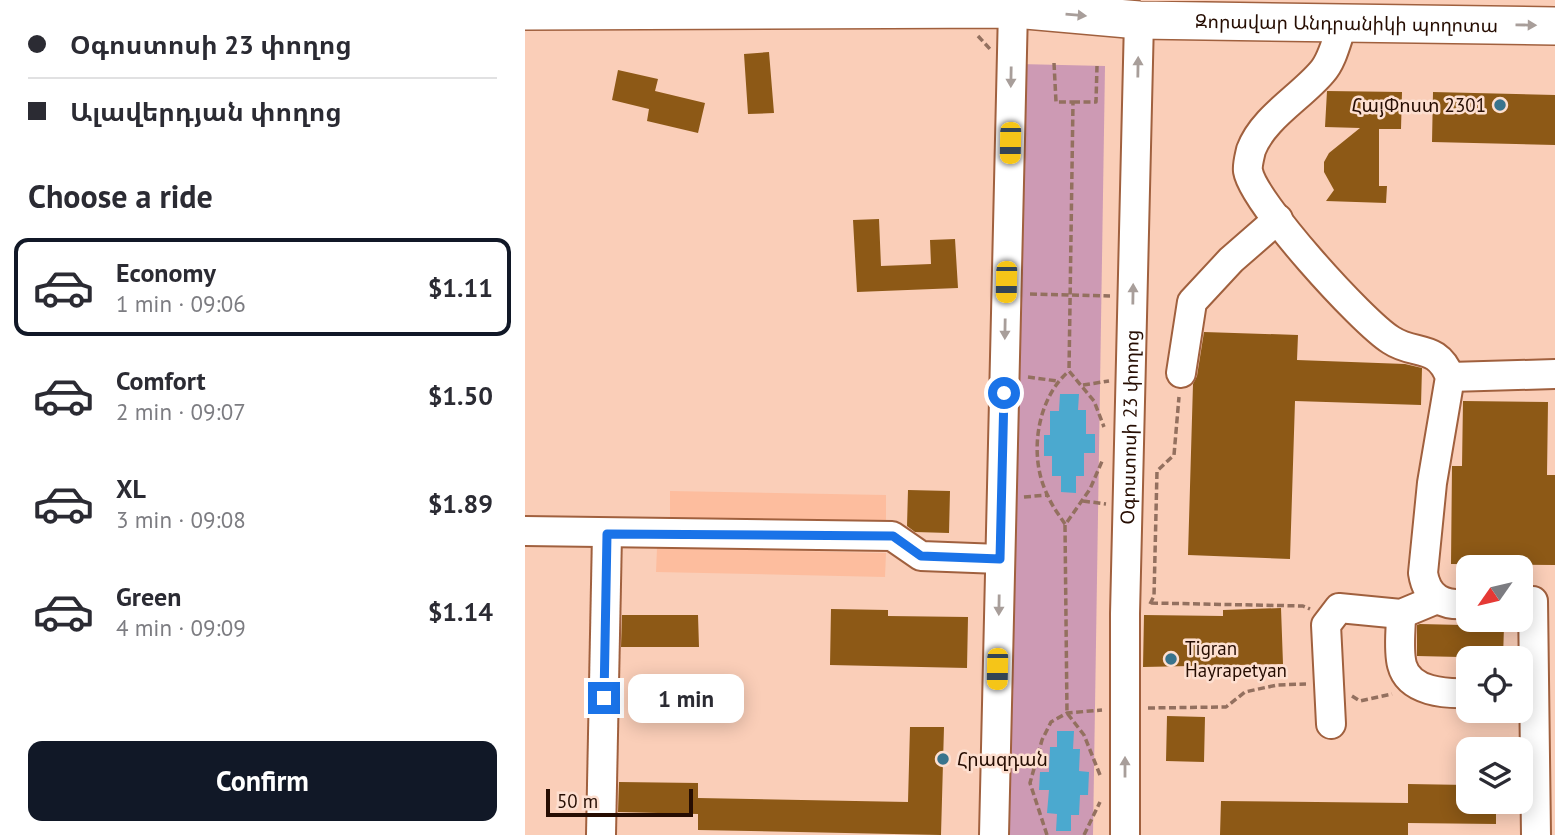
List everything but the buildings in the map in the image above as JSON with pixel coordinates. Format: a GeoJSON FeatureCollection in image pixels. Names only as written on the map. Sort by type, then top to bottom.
{"type":"FeatureCollection","features":[{"type":"Feature","properties":{"kind":"main road","name":"Զորավար Անդրանիկի պողոտա"},"geometry":{"type":"LineString","coordinates":[[525,11],[1013,4],[1343,23],[1555,26]]}},
{"type":"Feature","properties":{"kind":"street"},"geometry":{"type":"LineString","coordinates":[[994,835],[1013,4]]}},
{"type":"Feature","properties":{"kind":"street","name":"Օգոստոսի 23 փողոց"},"geometry":{"type":"LineString","coordinates":[[1125,835],[1125,614],[1139,10]]}},
{"type":"Feature","properties":{"kind":"street"},"geometry":{"type":"LineString","coordinates":[[1343,23],[1324,70],[1260,134],[1251,151],[1248,170],[1257,192],[1278,219],[1371,324],[1392,342],[1434,354],[1445,365],[1450,377],[1432,484],[1423,573],[1425,585],[1437,599],[1449,605],[1456,605]]}},
{"type":"Feature","properties":{"kind":"street"},"geometry":{"type":"LineString","coordinates":[[1181,373],[1192,302],[1231,260],[1278,219]]}},
{"type":"Feature","properties":{"kind":"street"},"geometry":{"type":"LineString","coordinates":[[1450,377],[1555,374]]}},
{"type":"Feature","properties":{"kind":"street"},"geometry":{"type":"LineString","coordinates":[[525,531],[893,536],[921,556],[1000,559]]}},
{"type":"Feature","properties":{"kind":"street"},"geometry":{"type":"LineString","coordinates":[[601,835],[607,534]]}},
{"type":"Feature","properties":{"kind":"street"},"geometry":{"type":"LineString","coordinates":[[1332,724],[1326,625],[1339,608],[1401,614],[1437,599]]}},
{"type":"Feature","properties":{"kind":"street"},"geometry":{"type":"LineString","coordinates":[[1532,646],[1536,601]]}},
{"type":"Feature","properties":{"kind":"street"},"geometry":{"type":"LineString","coordinates":[[1401,614],[1402,666],[1414,682],[1442,694],[1456,693]]}},
{"type":"Feature","properties":{"kind":"street"},"geometry":{"type":"LineString","coordinates":[[1529,723],[1536,835]]}},
{"type":"Feature","properties":{"kind":"path"},"geometry":{"type":"LineString","coordinates":[[1054,63],[1056,102],[1096,102],[1097,66]]}},
{"type":"Feature","properties":{"kind":"path"},"geometry":{"type":"LineString","coordinates":[[1073,102],[1069,370],[1083,384],[1094,401],[1104,436]]}},
{"type":"Feature","properties":{"kind":"path"},"geometry":{"type":"LineString","coordinates":[[1024,294],[1133,296]]}},
{"type":"Feature","properties":{"kind":"path"},"geometry":{"type":"LineString","coordinates":[[1069,370],[1057,381],[1045,405],[1038,439],[1038,464],[1047,495],[1065,525],[1067,713],[1084,735],[1102,780]]}},
{"type":"Feature","properties":{"kind":"path"},"geometry":{"type":"LineString","coordinates":[[1151,603],[1157,471],[1174,455],[1181,373]]}},
{"type":"Feature","properties":{"kind":"path"},"geometry":{"type":"LineString","coordinates":[[1024,377],[1057,381]]}},
{"type":"Feature","properties":{"kind":"path"},"geometry":{"type":"LineString","coordinates":[[1083,384],[1122,379]]}},
{"type":"Feature","properties":{"kind":"path"},"geometry":{"type":"LineString","coordinates":[[1031,440],[1038,439]]}},
{"type":"Feature","properties":{"kind":"path"},"geometry":{"type":"LineString","coordinates":[[1065,525],[1083,501],[1103,461],[1103,453]]}},
{"type":"Feature","properties":{"kind":"path"},"geometry":{"type":"LineString","coordinates":[[1023,498],[1047,495]]}},
{"type":"Feature","properties":{"kind":"path"},"geometry":{"type":"LineString","coordinates":[[1083,501],[1115,504]]}},
{"type":"Feature","properties":{"kind":"path"},"geometry":{"type":"LineString","coordinates":[[1125,614],[1151,603],[1303,606],[1331,618]]}},
{"type":"Feature","properties":{"kind":"path"},"geometry":{"type":"LineString","coordinates":[[1047,835],[1030,783],[1042,740],[1051,722],[1067,713],[1125,708],[1226,707],[1245,692],[1277,685],[1331,684],[1360,701],[1389,696],[1414,682]]}},
{"type":"Feature","properties":{"kind":"path"},"geometry":{"type":"LineString","coordinates":[[1019,780],[1030,783]]}},
{"type":"Feature","properties":{"kind":"path"},"geometry":{"type":"LineString","coordinates":[[1084,835],[1102,799]]}},
{"type":"Feature","properties":{"kind":"shaded area"},"geometry":{"type":"Polygon","coordinates":[[[1019,64],[1105,66],[1093,835],[1007,835],[1019,64]]]}},
{"type":"Feature","properties":{"kind":"shaded area"},"geometry":{"type":"Polygon","coordinates":[[[670,491],[886,495],[886,522],[670,518],[670,491]]]}},
{"type":"Feature","properties":{"kind":"shaded area"},"geometry":{"type":"Polygon","coordinates":[[[657,548],[886,553],[885,577],[656,572],[657,548]]]}},
{"type":"Feature","properties":{"kind":"water"},"geometry":{"type":"Polygon","coordinates":[[[1060,394],[1079,394],[1078,410],[1086,410],[1086,434],[1095,434],[1095,453],[1084,453],[1084,476],[1076,476],[1076,493],[1061,492],[1061,476],[1052,476],[1052,456],[1044,456],[1044,435],[1050,435],[1050,411],[1059,411],[1060,394]]]}},
{"type":"Feature","properties":{"kind":"water"},"geometry":{"type":"Polygon","coordinates":[[[1057,731],[1074,731],[1073,749],[1080,749],[1079,771],[1089,772],[1088,795],[1080,795],[1079,815],[1071,815],[1071,831],[1056,831],[1057,814],[1047,813],[1049,790],[1039,790],[1040,772],[1049,772],[1050,747],[1057,747],[1057,731]]]}},
{"type":"Feature","properties":{"kind":"place","name":"ՀայՓոստ 2301"},"geometry":{"type":"Point","coordinates":[1500,105]}},
{"type":"Feature","properties":{"kind":"place","name":"Tigran Hayrapetyan"},"geometry":{"type":"Point","coordinates":[1171,659]}},
{"type":"Feature","properties":{"kind":"place","name":"Հրազդան"},"geometry":{"type":"Point","coordinates":[943,759]}},
{"type":"Feature","properties":{"kind":"route"},"geometry":{"type":"LineString","coordinates":[[604,698],[607,534],[893,536],[921,556],[1000,559],[1004,393]]}}]}
